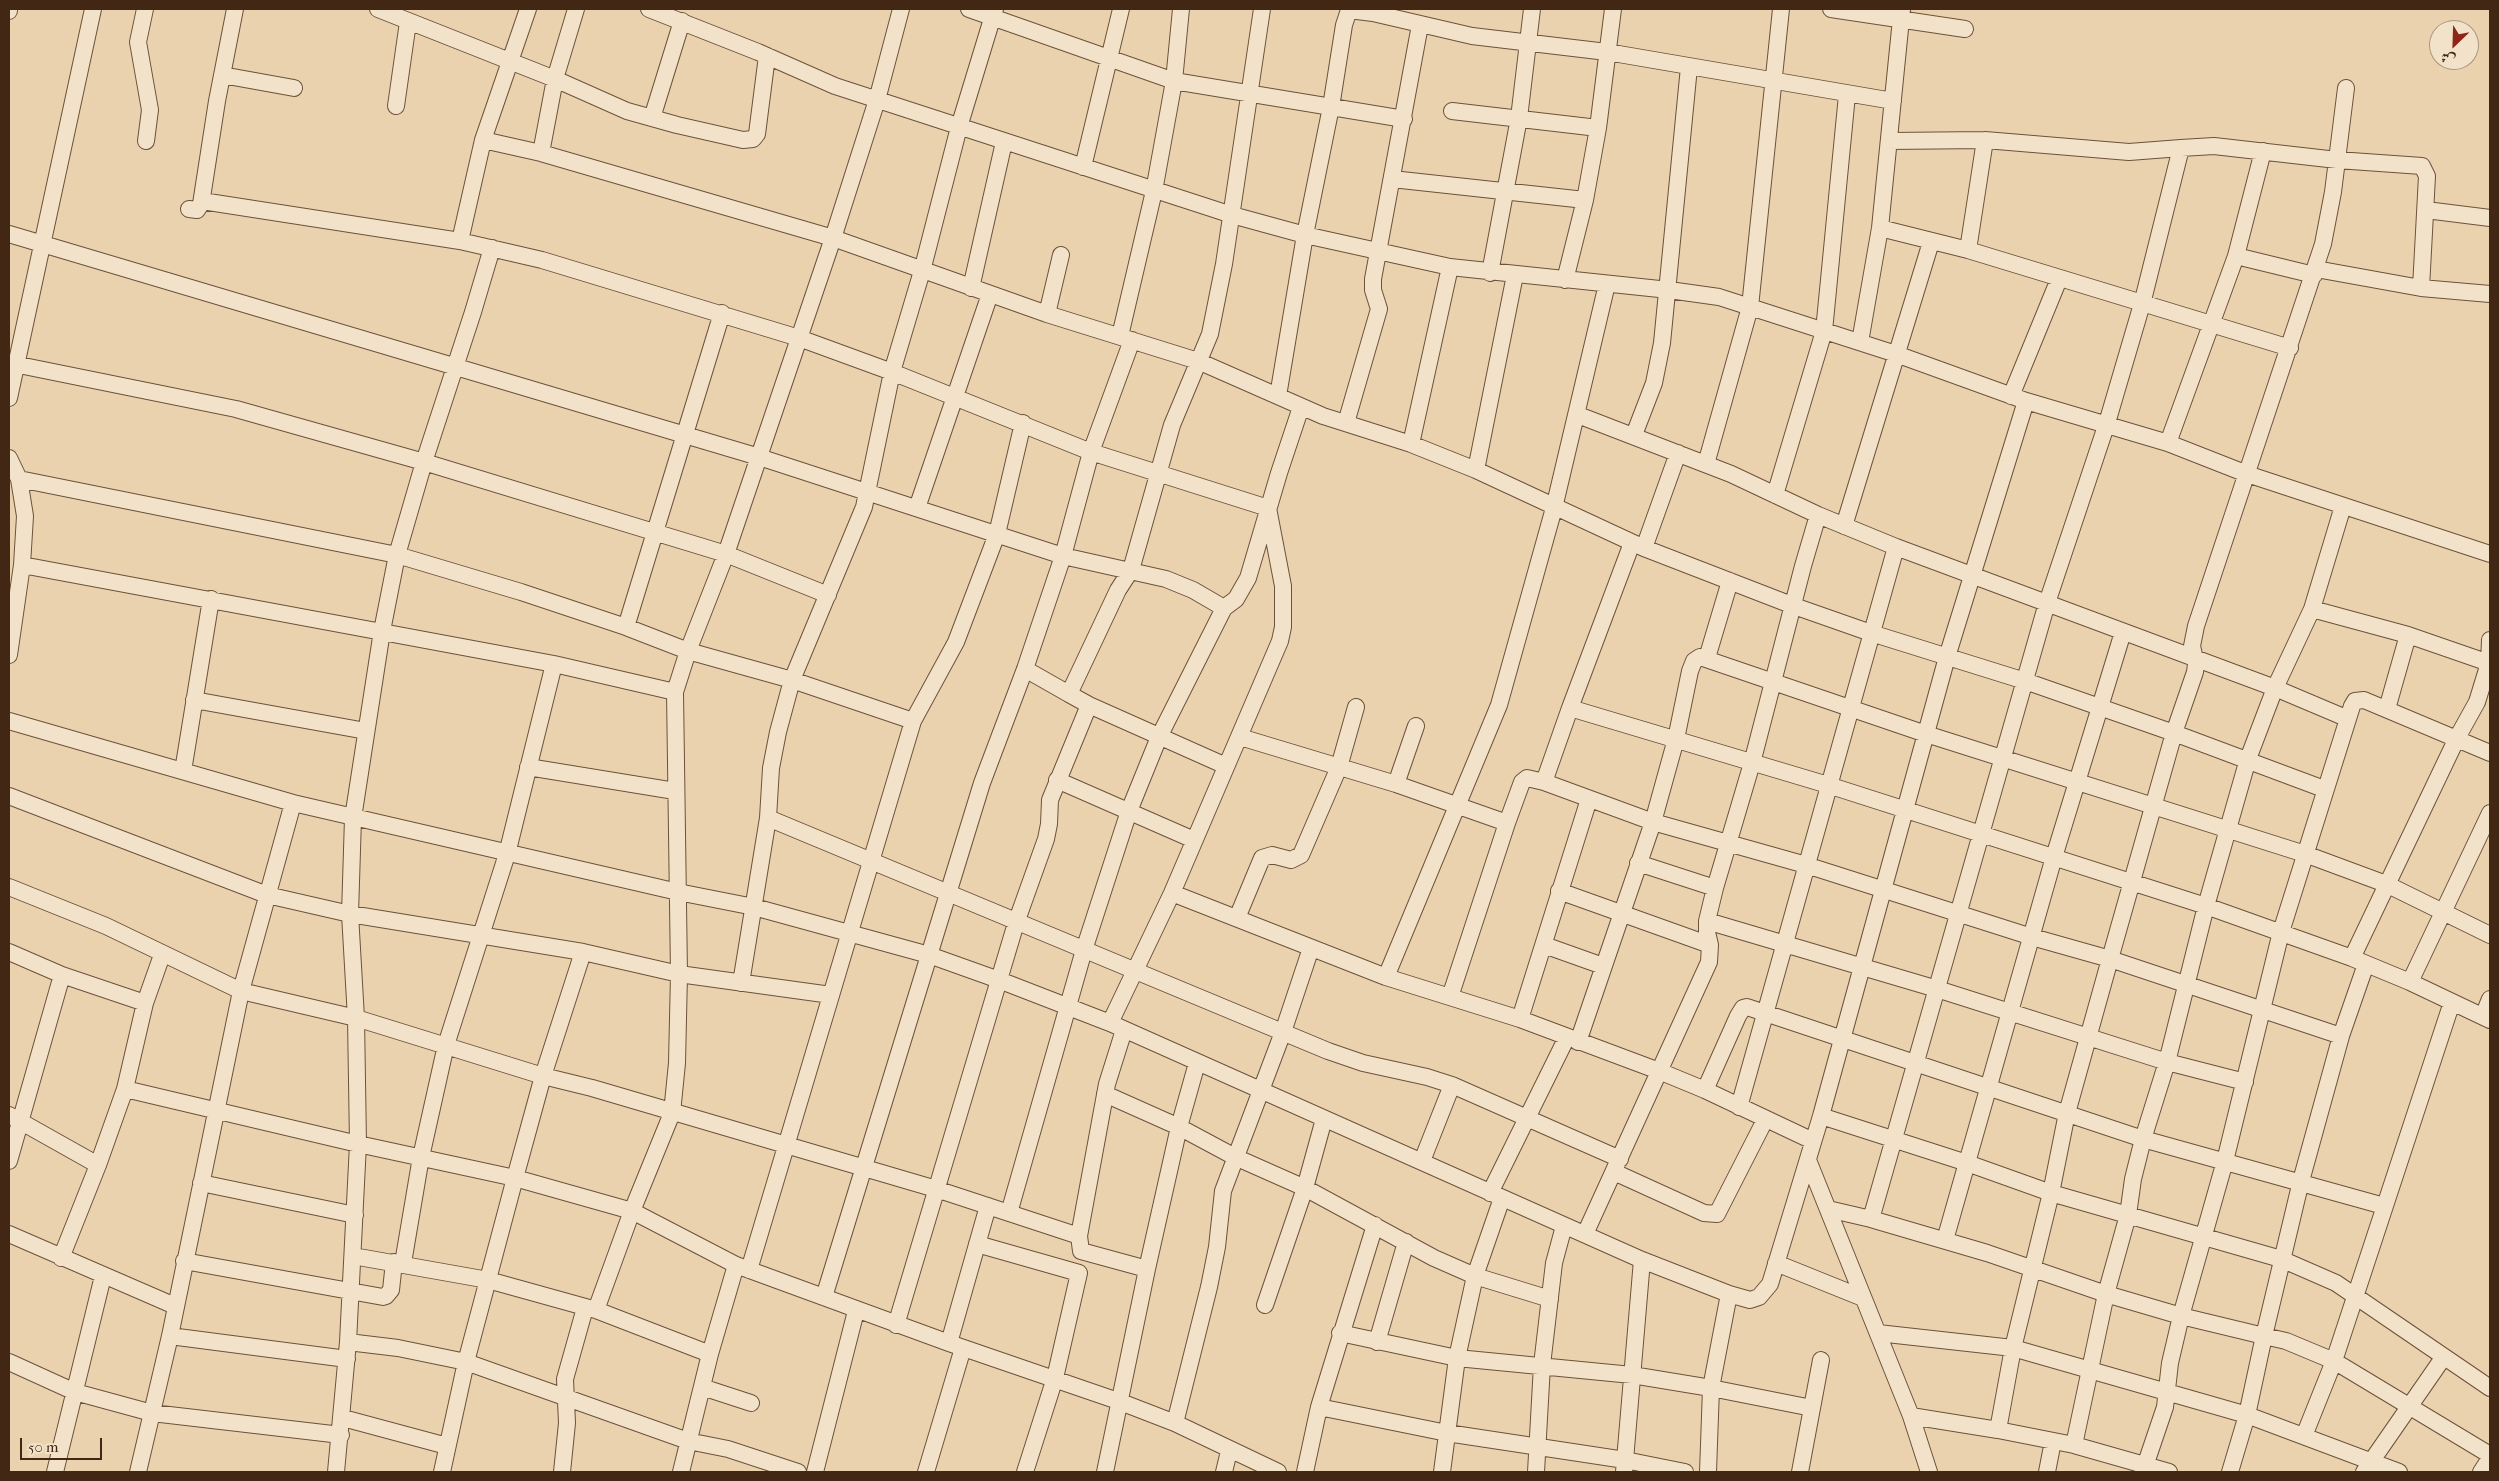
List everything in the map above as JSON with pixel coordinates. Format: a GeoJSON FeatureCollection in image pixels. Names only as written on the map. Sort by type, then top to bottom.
{"type":"FeatureCollection","features":[{"type":"Feature","properties":{"kind":"street"},"geometry":{"type":"LineString","coordinates":[[9,398],[12,363],[41,244],[93,9]]}},
{"type":"Feature","properties":{"kind":"street"},"geometry":{"type":"LineString","coordinates":[[145,9],[138,42],[150,110],[146,141]]}},
{"type":"Feature","properties":{"kind":"street"},"geometry":{"type":"LineString","coordinates":[[235,9],[195,205],[460,241],[542,260],[609,282],[722,313],[799,338],[955,396],[1091,452],[1268,508]]}},
{"type":"Feature","properties":{"kind":"street"},"geometry":{"type":"LineString","coordinates":[[378,9],[555,79],[627,111],[743,140],[753,140],[757,134],[768,56]]}},
{"type":"Feature","properties":{"kind":"street"},"geometry":{"type":"LineString","coordinates":[[460,241],[483,140],[528,9]]}},
{"type":"Feature","properties":{"kind":"street"},"geometry":{"type":"LineString","coordinates":[[541,153],[555,79],[576,9]]}},
{"type":"Feature","properties":{"kind":"street"},"geometry":{"type":"LineString","coordinates":[[649,9],[768,56],[835,86],[1232,215],[1305,235],[1450,267],[1490,273],[1669,290],[1719,297],[1896,354],[2019,398],[2107,423],[2168,443],[2247,474],[2490,554]]}},
{"type":"Feature","properties":{"kind":"street"},"geometry":{"type":"LineString","coordinates":[[562,1472],[567,1423],[567,1368],[672,1113],[677,1063],[679,974],[675,692],[688,651],[726,554],[833,238],[877,100],[901,9]]}},
{"type":"Feature","properties":{"kind":"street"},"geometry":{"type":"LineString","coordinates":[[969,9],[994,13],[1108,60],[1174,81],[1250,96],[1404,119]]}},
{"type":"Feature","properties":{"kind":"street"},"geometry":{"type":"LineString","coordinates":[[1083,167],[1121,9]]}},
{"type":"Feature","properties":{"kind":"street"},"geometry":{"type":"LineString","coordinates":[[824,1297],[982,783],[1025,669],[1063,556],[1091,452],[1126,338],[1174,81],[1180,9]]}},
{"type":"Feature","properties":{"kind":"street"},"geometry":{"type":"LineString","coordinates":[[1069,694],[1118,590],[1131,570],[1172,425],[1210,334],[1232,215],[1262,9]]}},
{"type":"Feature","properties":{"kind":"street"},"geometry":{"type":"LineString","coordinates":[[1490,273],[1519,118],[1532,9]]}},
{"type":"Feature","properties":{"kind":"street"},"geometry":{"type":"LineString","coordinates":[[1565,280],[1585,200],[1598,128],[1613,9]]}},
{"type":"Feature","properties":{"kind":"street"},"geometry":{"type":"LineString","coordinates":[[1706,464],[1750,307],[1775,82],[1781,9]]}},
{"type":"Feature","properties":{"kind":"street"},"geometry":{"type":"LineString","coordinates":[[1830,9],[1901,13],[1965,29]]}},
{"type":"Feature","properties":{"kind":"street"},"geometry":{"type":"LineString","coordinates":[[1278,396],[1305,235],[1331,107],[1344,25],[1349,10],[1373,13],[1420,26],[1472,36],[1607,52],[1893,101]]}},
{"type":"Feature","properties":{"kind":"street"},"geometry":{"type":"LineString","coordinates":[[741,983],[768,818],[774,751],[792,680],[860,520],[868,492],[892,372],[922,271],[959,127],[994,13]]}},
{"type":"Feature","properties":{"kind":"street"},"geometry":{"type":"LineString","coordinates":[[1860,342],[1880,228],[1901,13]]}},
{"type":"Feature","properties":{"kind":"street"},"geometry":{"type":"LineString","coordinates":[[652,118],[682,21]]}},
{"type":"Feature","properties":{"kind":"street"},"geometry":{"type":"LineString","coordinates":[[396,106],[408,22]]}},
{"type":"Feature","properties":{"kind":"street"},"geometry":{"type":"LineString","coordinates":[[1346,423],[1379,309],[1372,285],[1420,26]]}},
{"type":"Feature","properties":{"kind":"street"},"geometry":{"type":"LineString","coordinates":[[1634,435],[1658,366],[1669,290],[1689,67]]}},
{"type":"Feature","properties":{"kind":"street"},"geometry":{"type":"LineString","coordinates":[[222,75],[294,88]]}},
{"type":"Feature","properties":{"kind":"street"},"geometry":{"type":"LineString","coordinates":[[1998,1430],[2013,1348],[2031,1267],[2051,1194],[2067,1113],[2174,732],[2195,672],[2192,646],[2196,626],[2315,272],[2329,216],[2346,88]]}},
{"type":"Feature","properties":{"kind":"street"},"geometry":{"type":"LineString","coordinates":[[1775,495],[1824,331],[1848,94]]}},
{"type":"Feature","properties":{"kind":"street"},"geometry":{"type":"LineString","coordinates":[[1452,111],[1598,128]]}},
{"type":"Feature","properties":{"kind":"street"},"geometry":{"type":"LineString","coordinates":[[483,140],[541,153],[833,238],[1047,314],[1198,361],[1301,407],[1411,444],[1476,470],[1554,508],[1638,545],[1794,606],[1947,658],[2025,681],[2174,732],[2324,789]]}},
{"type":"Feature","properties":{"kind":"street"},"geometry":{"type":"LineString","coordinates":[[1889,141],[1985,140],[2129,152],[2214,146],[2337,160],[2422,166],[2427,176],[2421,288]]}},
{"type":"Feature","properties":{"kind":"street"},"geometry":{"type":"LineString","coordinates":[[1968,250],[1985,140]]}},
{"type":"Feature","properties":{"kind":"street"},"geometry":{"type":"LineString","coordinates":[[971,288],[1004,142]]}},
{"type":"Feature","properties":{"kind":"street"},"geometry":{"type":"LineString","coordinates":[[1871,1219],[2047,603],[2107,423],[2142,304],[2181,148]]}},
{"type":"Feature","properties":{"kind":"street"},"geometry":{"type":"LineString","coordinates":[[2168,443],[2236,256],[2263,151]]}},
{"type":"Feature","properties":{"kind":"street"},"geometry":{"type":"LineString","coordinates":[[1392,179],[1585,200]]}},
{"type":"Feature","properties":{"kind":"street"},"geometry":{"type":"LineString","coordinates":[[2426,210],[2490,218]]}},
{"type":"Feature","properties":{"kind":"street"},"geometry":{"type":"LineString","coordinates":[[1880,228],[1968,250],[2290,348]]}},
{"type":"Feature","properties":{"kind":"street"},"geometry":{"type":"LineString","coordinates":[[9,234],[456,365],[759,457],[1063,556],[1131,570],[1179,584],[1224,608]]}},
{"type":"Feature","properties":{"kind":"street"},"geometry":{"type":"LineString","coordinates":[[1844,526],[1931,242]]}},
{"type":"Feature","properties":{"kind":"street"},"geometry":{"type":"LineString","coordinates":[[336,1472],[347,1359],[358,1144],[356,1018],[350,914],[353,818],[382,631],[398,556],[424,462],[492,248]]}},
{"type":"Feature","properties":{"kind":"street"},"geometry":{"type":"LineString","coordinates":[[1047,314],[1062,255]]}},
{"type":"Feature","properties":{"kind":"street"},"geometry":{"type":"LineString","coordinates":[[2236,256],[2315,272],[2421,288],[2490,294]]}},
{"type":"Feature","properties":{"kind":"street"},"geometry":{"type":"LineString","coordinates":[[1411,444],[1450,267]]}},
{"type":"Feature","properties":{"kind":"street"},"geometry":{"type":"LineString","coordinates":[[1476,470],[1515,275]]}},
{"type":"Feature","properties":{"kind":"street"},"geometry":{"type":"LineString","coordinates":[[9,721],[293,803],[507,854],[754,907],[929,955],[1117,1026],[1642,1260],[1729,1294],[1750,1300],[1759,1297],[1770,1284],[1808,1160],[1947,658],[1973,577],[2019,398],[2059,279]]}},
{"type":"Feature","properties":{"kind":"street"},"geometry":{"type":"LineString","coordinates":[[1386,976],[1499,705],[1578,415],[1607,284]]}},
{"type":"Feature","properties":{"kind":"street"},"geometry":{"type":"LineString","coordinates":[[917,508],[990,294]]}},
{"type":"Feature","properties":{"kind":"street"},"geometry":{"type":"LineString","coordinates":[[626,627],[722,313]]}},
{"type":"Feature","properties":{"kind":"street"},"geometry":{"type":"LineString","coordinates":[[12,363],[236,409],[424,462],[654,534],[726,554],[828,595]]}},
{"type":"Feature","properties":{"kind":"street"},"geometry":{"type":"LineString","coordinates":[[1009,1214],[1084,950],[1130,811],[1159,737],[1224,608],[1236,599],[1246,585],[1268,508],[1301,407]]}},
{"type":"Feature","properties":{"kind":"street"},"geometry":{"type":"LineString","coordinates":[[1578,415],[1706,464],[1818,515],[1896,547],[2195,660],[2275,688],[2346,718]]}},
{"type":"Feature","properties":{"kind":"street"},"geometry":{"type":"LineString","coordinates":[[680,1472],[710,1354],[787,1146],[913,721],[956,642],[997,534],[1023,423]]}},
{"type":"Feature","properties":{"kind":"street"},"geometry":{"type":"LineString","coordinates":[[1544,782],[1570,708],[1678,453]]}},
{"type":"Feature","properties":{"kind":"street"},"geometry":{"type":"LineString","coordinates":[[9,655],[18,553],[25,516],[18,479],[10,462]]}},
{"type":"Feature","properties":{"kind":"street"},"geometry":{"type":"LineString","coordinates":[[18,479],[398,556],[521,592],[626,627],[688,651],[792,680],[913,721]]}},
{"type":"Feature","properties":{"kind":"street"},"geometry":{"type":"LineString","coordinates":[[2074,1445],[2106,1294],[2128,1215],[2133,1179],[2142,1139],[2167,1062],[2206,906],[2248,759],[2275,688],[2312,609],[2343,506]]}},
{"type":"Feature","properties":{"kind":"street"},"geometry":{"type":"LineString","coordinates":[[1025,1472],[1055,1378],[1079,1274],[1080,1244],[1117,1026],[1135,971],[1172,893],[1277,653],[1283,627],[1283,586],[1268,508]]}},
{"type":"Feature","properties":{"kind":"street"},"geometry":{"type":"LineString","coordinates":[[1585,1234],[1709,962],[1710,945],[1707,921],[1715,888],[1752,763],[1818,515]]}},
{"type":"Feature","properties":{"kind":"street"},"geometry":{"type":"LineString","coordinates":[[1739,1107],[1849,708],[1896,547]]}},
{"type":"Feature","properties":{"kind":"street"},"geometry":{"type":"LineString","coordinates":[[18,553],[211,599],[554,664],[675,692]]}},
{"type":"Feature","properties":{"kind":"street"},"geometry":{"type":"LineString","coordinates":[[1707,658],[1730,581]]}},
{"type":"Feature","properties":{"kind":"street"},"geometry":{"type":"LineString","coordinates":[[183,771],[211,599]]}},
{"type":"Feature","properties":{"kind":"street"},"geometry":{"type":"LineString","coordinates":[[2312,609],[2408,634],[2489,663]]}},
{"type":"Feature","properties":{"kind":"street"},"geometry":{"type":"LineString","coordinates":[[1945,1240],[2012,1013],[2054,857],[2123,632]]}},
{"type":"Feature","properties":{"kind":"street"},"geometry":{"type":"LineString","coordinates":[[2387,709],[2408,634]]}},
{"type":"Feature","properties":{"kind":"street"},"geometry":{"type":"LineString","coordinates":[[2230,1472],[2247,1415],[2281,1259],[2342,1036],[2359,961],[2386,884],[2457,738],[2478,702],[2489,663],[2490,640]]}},
{"type":"Feature","properties":{"kind":"street"},"geometry":{"type":"LineString","coordinates":[[1442,1472],[1457,1358],[1475,1276],[1496,1195],[1527,1118],[1573,1040],[1603,966],[1653,822],[1676,739],[1692,664],[1698,658],[1707,658],[1926,734],[2305,854],[2386,884],[2490,935]]}},
{"type":"Feature","properties":{"kind":"street"},"geometry":{"type":"LineString","coordinates":[[184,1261],[386,1296],[390,1290],[399,1262],[446,1045],[507,854],[554,664]]}},
{"type":"Feature","properties":{"kind":"street"},"geometry":{"type":"LineString","coordinates":[[1025,669],[1089,705],[1226,766]]}},
{"type":"Feature","properties":{"kind":"street"},"geometry":{"type":"LineString","coordinates":[[194,700],[366,732]]}},
{"type":"Feature","properties":{"kind":"street"},"geometry":{"type":"LineString","coordinates":[[2144,1468],[2161,1419],[2170,1363],[2181,1316],[2225,1161],[2281,932],[2346,718],[2352,706],[2360,700],[2387,709],[2490,753]]}},
{"type":"Feature","properties":{"kind":"street"},"geometry":{"type":"LineString","coordinates":[[896,1324],[1016,923],[1046,839],[1050,800],[1089,705]]}},
{"type":"Feature","properties":{"kind":"street"},"geometry":{"type":"LineString","coordinates":[[1236,918],[1262,858],[1272,855],[1291,860],[1301,855],[1340,767],[1356,707]]}},
{"type":"Feature","properties":{"kind":"street"},"geometry":{"type":"LineString","coordinates":[[1570,708],[1828,785],[2206,906],[2359,961],[2410,982],[2486,1018],[2490,999]]}},
{"type":"Feature","properties":{"kind":"street"},"geometry":{"type":"LineString","coordinates":[[1396,784],[1416,726]]}},
{"type":"Feature","properties":{"kind":"street"},"geometry":{"type":"LineString","coordinates":[[1240,736],[1396,784],[1507,823]]}},
{"type":"Feature","properties":{"kind":"street"},"geometry":{"type":"LineString","coordinates":[[528,767],[675,791]]}},
{"type":"Feature","properties":{"kind":"street"},"geometry":{"type":"LineString","coordinates":[[1450,997],[1507,823],[1522,782],[1529,778],[1653,822],[1883,888],[1958,914],[2110,959],[2342,1036]]}},
{"type":"Feature","properties":{"kind":"street"},"geometry":{"type":"LineString","coordinates":[[1058,780],[1194,840]]}},
{"type":"Feature","properties":{"kind":"street"},"geometry":{"type":"LineString","coordinates":[[9,796],[267,895],[350,914],[583,952],[679,974],[831,995]]}},
{"type":"Feature","properties":{"kind":"street"},"geometry":{"type":"LineString","coordinates":[[1520,1019],[1589,799]]}},
{"type":"Feature","properties":{"kind":"street"},"geometry":{"type":"LineString","coordinates":[[138,1472],[170,1336],[241,991],[293,803]]}},
{"type":"Feature","properties":{"kind":"street"},"geometry":{"type":"LineString","coordinates":[[2410,982],[2490,813]]}},
{"type":"Feature","properties":{"kind":"street"},"geometry":{"type":"LineString","coordinates":[[768,818],[1016,923],[1363,1064],[1426,1077],[1452,1085],[1527,1118],[1704,1213],[1717,1214],[1765,1120]]}},
{"type":"Feature","properties":{"kind":"street"},"geometry":{"type":"LineString","coordinates":[[1638,863],[1715,888]]}},
{"type":"Feature","properties":{"kind":"street"},"geometry":{"type":"LineString","coordinates":[[9,887],[106,926],[162,955],[241,991],[356,1018],[543,1076],[592,1088],[936,1189],[988,1206],[1146,1269]]}},
{"type":"Feature","properties":{"kind":"street"},"geometry":{"type":"LineString","coordinates":[[1559,891],[1710,945]]}},
{"type":"Feature","properties":{"kind":"street"},"geometry":{"type":"LineString","coordinates":[[1172,893],[1386,976],[1520,1019],[1659,1071],[1705,1090],[1765,1120],[1813,1141]]}},
{"type":"Feature","properties":{"kind":"street"},"geometry":{"type":"LineString","coordinates":[[1707,921],[2012,1013],[2088,1039],[2245,1082]]}},
{"type":"Feature","properties":{"kind":"street"},"geometry":{"type":"LineString","coordinates":[[1544,946],[1603,966]]}},
{"type":"Feature","properties":{"kind":"street"},"geometry":{"type":"LineString","coordinates":[[1175,1423],[1209,1286],[1217,1247],[1223,1192],[1284,1032],[1311,948]]}},
{"type":"Feature","properties":{"kind":"street"},"geometry":{"type":"LineString","coordinates":[[9,952],[62,975],[145,1003]]}},
{"type":"Feature","properties":{"kind":"street"},"geometry":{"type":"LineString","coordinates":[[442,1472],[466,1362],[515,1178],[543,1076],[583,952]]}},
{"type":"Feature","properties":{"kind":"street"},"geometry":{"type":"LineString","coordinates":[[61,1258],[98,1165],[125,1089],[145,1003],[162,955]]}},
{"type":"Feature","properties":{"kind":"street"},"geometry":{"type":"LineString","coordinates":[[9,1161],[15,1118],[62,975]]}},
{"type":"Feature","properties":{"kind":"street"},"geometry":{"type":"LineString","coordinates":[[2304,1436],[2334,1361],[2452,1002]]}},
{"type":"Feature","properties":{"kind":"street"},"geometry":{"type":"LineString","coordinates":[[1705,1090],[1741,1010],[1747,1008],[2142,1139],[2301,1181],[2384,1206]]}},
{"type":"Feature","properties":{"kind":"street"},"geometry":{"type":"LineString","coordinates":[[1105,1472],[1146,1269],[1179,1127],[1197,1063]]}},
{"type":"Feature","properties":{"kind":"street"},"geometry":{"type":"LineString","coordinates":[[1422,1161],[1452,1085]]}},
{"type":"Feature","properties":{"kind":"street"},"geometry":{"type":"LineString","coordinates":[[125,1089],[358,1144],[515,1178],[632,1211],[743,1268],[824,1297],[856,1311],[1118,1401],[1175,1423],[1229,1451],[1278,1472]]}},
{"type":"Feature","properties":{"kind":"street"},"geometry":{"type":"LineString","coordinates":[[1105,1094],[1179,1127],[1235,1157],[1305,1188],[1406,1242],[1475,1276],[1550,1299]]}},
{"type":"Feature","properties":{"kind":"street"},"geometry":{"type":"LineString","coordinates":[[1821,1116],[1967,1163],[2051,1194],[2281,1259],[2336,1284],[2354,1298],[2490,1388]]}},
{"type":"Feature","properties":{"kind":"street"},"geometry":{"type":"LineString","coordinates":[[15,1118],[98,1165]]}},
{"type":"Feature","properties":{"kind":"street"},"geometry":{"type":"LineString","coordinates":[[1265,1305],[1305,1188],[1324,1118]]}},
{"type":"Feature","properties":{"kind":"street"},"geometry":{"type":"LineString","coordinates":[[1808,1160],[1878,1333],[1929,1472]]}},
{"type":"Feature","properties":{"kind":"street"},"geometry":{"type":"LineString","coordinates":[[200,1183],[355,1215]]}},
{"type":"Feature","properties":{"kind":"street"},"geometry":{"type":"LineString","coordinates":[[926,1472],[956,1346],[977,1244],[988,1206]]}},
{"type":"Feature","properties":{"kind":"street"},"geometry":{"type":"LineString","coordinates":[[1828,1209],[1945,1240],[2031,1267],[2106,1294],[2181,1316],[2286,1341],[2334,1361],[2490,1456],[2481,1472]]}},
{"type":"Feature","properties":{"kind":"street"},"geometry":{"type":"LineString","coordinates":[[1305,1472],[1319,1407],[1340,1333],[1375,1225]]}},
{"type":"Feature","properties":{"kind":"street"},"geometry":{"type":"LineString","coordinates":[[1536,1472],[1542,1365],[1554,1263],[1564,1226]]}},
{"type":"Feature","properties":{"kind":"street"},"geometry":{"type":"LineString","coordinates":[[9,1234],[175,1306]]}},
{"type":"Feature","properties":{"kind":"street"},"geometry":{"type":"LineString","coordinates":[[1376,1342],[1406,1242]]}},
{"type":"Feature","properties":{"kind":"street"},"geometry":{"type":"LineString","coordinates":[[977,1244],[1079,1274]]}},
{"type":"Feature","properties":{"kind":"street"},"geometry":{"type":"LineString","coordinates":[[353,1256],[399,1262],[488,1280],[590,1309],[710,1354]]}},
{"type":"Feature","properties":{"kind":"street"},"geometry":{"type":"LineString","coordinates":[[1624,1466],[1642,1260]]}},
{"type":"Feature","properties":{"kind":"street"},"geometry":{"type":"LineString","coordinates":[[1776,1263],[1863,1298]]}},
{"type":"Feature","properties":{"kind":"street"},"geometry":{"type":"LineString","coordinates":[[55,1472],[103,1276]]}},
{"type":"Feature","properties":{"kind":"street"},"geometry":{"type":"LineString","coordinates":[[1708,1472],[1711,1388],[1729,1294]]}},
{"type":"Feature","properties":{"kind":"street"},"geometry":{"type":"LineString","coordinates":[[814,1472],[856,1311]]}},
{"type":"Feature","properties":{"kind":"street"},"geometry":{"type":"LineString","coordinates":[[1340,1333],[1457,1358],[1632,1375],[1812,1408]]}},
{"type":"Feature","properties":{"kind":"street"},"geometry":{"type":"LineString","coordinates":[[1878,1333],[2013,1348],[2247,1415],[2304,1436],[2368,1467],[2399,1472]]}},
{"type":"Feature","properties":{"kind":"street"},"geometry":{"type":"LineString","coordinates":[[170,1336],[347,1359]]}},
{"type":"Feature","properties":{"kind":"street"},"geometry":{"type":"LineString","coordinates":[[348,1342],[398,1348],[466,1362],[688,1441],[742,1453],[798,1472]]}},
{"type":"Feature","properties":{"kind":"street"},"geometry":{"type":"LineString","coordinates":[[2368,1467],[2443,1358]]}},
{"type":"Feature","properties":{"kind":"street"},"geometry":{"type":"LineString","coordinates":[[1800,1472],[1821,1360]]}},
{"type":"Feature","properties":{"kind":"street"},"geometry":{"type":"LineString","coordinates":[[9,1362],[75,1392],[152,1413],[341,1435]]}},
{"type":"Feature","properties":{"kind":"street"},"geometry":{"type":"LineString","coordinates":[[702,1387],[751,1403]]}},
{"type":"Feature","properties":{"kind":"street"},"geometry":{"type":"LineString","coordinates":[[1319,1407],[1447,1433],[1537,1447],[1624,1466],[1685,1472]]}},
{"type":"Feature","properties":{"kind":"street"},"geometry":{"type":"LineString","coordinates":[[1910,1416],[1998,1430],[2074,1445],[2144,1468],[2169,1472]]}},
{"type":"Feature","properties":{"kind":"street"},"geometry":{"type":"LineString","coordinates":[[342,1418],[447,1446]]}},
{"type":"Feature","properties":{"kind":"street"},"geometry":{"type":"LineString","coordinates":[[2047,1472],[2052,1441]]}},
{"type":"Feature","properties":{"kind":"street"},"geometry":{"type":"LineString","coordinates":[[1224,1472],[1229,1451]]}}]}
